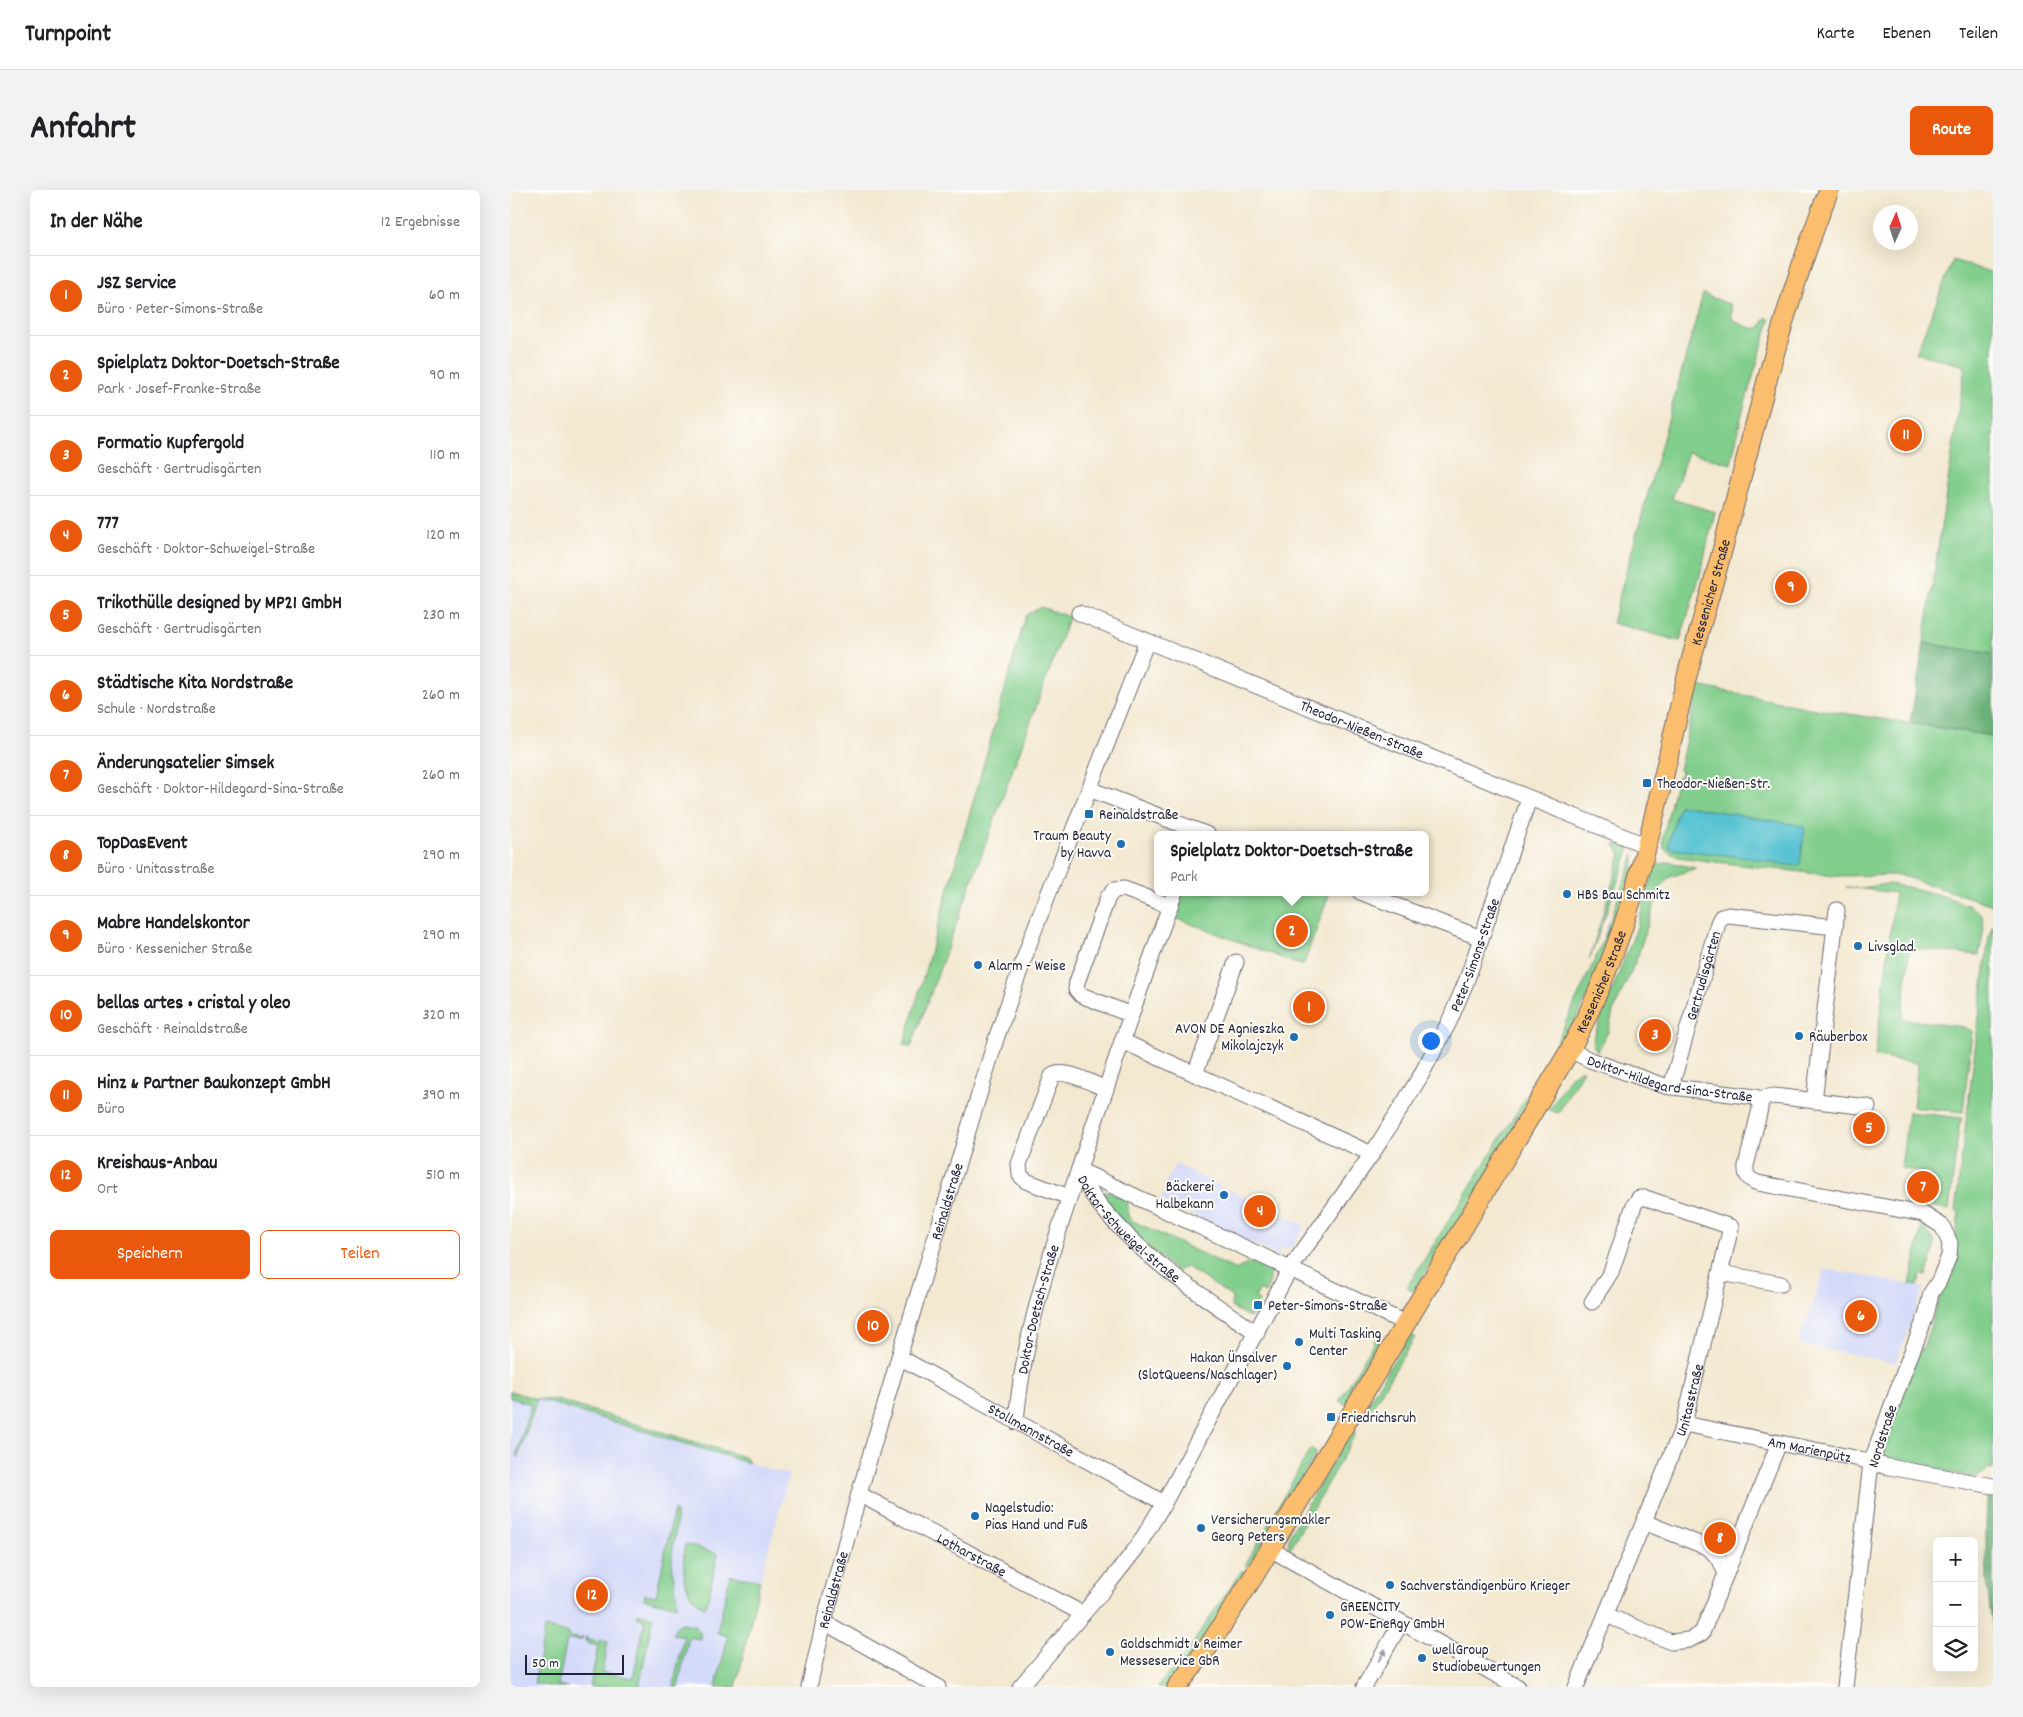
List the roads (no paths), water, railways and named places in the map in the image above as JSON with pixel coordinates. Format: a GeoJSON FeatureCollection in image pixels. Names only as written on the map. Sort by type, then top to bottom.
{"type":"FeatureCollection","features":[{"type":"Feature","properties":{"kind":"main road","name":"Kessenicher Straße"},"geometry":{"type":"LineString","coordinates":[[1177,1687],[1208,1647],[1270,1549],[1570,1050],[1587,1015],[1618,940],[1647,846],[1687,676],[1721,557],[1767,380],[1799,274],[1829,190]]}},
{"type":"Feature","properties":{"kind":"street","name":"Theodor-Nießen-Straße"},"geometry":{"type":"LineString","coordinates":[[1079,613],[1647,846]]}},
{"type":"Feature","properties":{"kind":"street","name":"Reinaldstraße"},"geometry":{"type":"LineString","coordinates":[[810,1687],[824,1622],[859,1494],[899,1357],[1014,985],[1147,641]]}},
{"type":"Feature","properties":{"kind":"street"},"geometry":{"type":"LineString","coordinates":[[1090,790],[1195,831]]}},
{"type":"Feature","properties":{"kind":"street","name":"Peter-Simons-Straße"},"geometry":{"type":"LineString","coordinates":[[1020,1687],[1138,1546],[1164,1503],[1290,1270],[1372,1154],[1438,1044],[1458,1002],[1529,799]]}},
{"type":"Feature","properties":{"kind":"street","name":"Doktor-Doetsch-Straße"},"geometry":{"type":"LineString","coordinates":[[1131,1015],[1081,995],[1076,989],[1077,982],[1108,898],[1114,890],[1124,889],[1154,895]]}},
{"type":"Feature","properties":{"kind":"street","name":"Doktor-Doetsch-Straße"},"geometry":{"type":"LineString","coordinates":[[1016,1422],[1020,1377],[1027,1340],[1069,1197],[1172,899],[1158,896]]}},
{"type":"Feature","properties":{"kind":"street"},"geometry":{"type":"LineString","coordinates":[[1371,896],[1481,938]]}},
{"type":"Feature","properties":{"kind":"street"},"geometry":{"type":"LineString","coordinates":[[1814,1101],[1837,910]]}},
{"type":"Feature","properties":{"kind":"street","name":"Gertrudisgärten"},"geometry":{"type":"LineString","coordinates":[[1670,1087],[1721,917],[1729,914],[1835,927]]}},
{"type":"Feature","properties":{"kind":"street"},"geometry":{"type":"LineString","coordinates":[[1194,1074],[1236,962]]}},
{"type":"Feature","properties":{"kind":"street"},"geometry":{"type":"LineString","coordinates":[[1122,1041],[1372,1154]]}},
{"type":"Feature","properties":{"kind":"street","name":"Doktor-Hildegard-Sina-Straße"},"geometry":{"type":"LineString","coordinates":[[1570,1050],[1590,1060],[1670,1087],[1742,1094],[1757,1099],[1760,1109],[1746,1166],[1746,1174],[1749,1180],[1922,1214],[1942,1226]]}},
{"type":"Feature","properties":{"kind":"street"},"geometry":{"type":"LineString","coordinates":[[1069,1197],[1026,1181],[1020,1174],[1019,1164],[1052,1076],[1056,1073],[1066,1073],[1106,1089]]}},
{"type":"Feature","properties":{"kind":"street"},"geometry":{"type":"LineString","coordinates":[[1757,1099],[1774,1096],[1868,1107]]}},
{"type":"Feature","properties":{"kind":"street","name":"Doktor-Schweigel-Straße"},"geometry":{"type":"LineString","coordinates":[[1079,1170],[1405,1323]]}},
{"type":"Feature","properties":{"kind":"street","name":"Doktor-Schweigel-Straße"},"geometry":{"type":"LineString","coordinates":[[1079,1170],[1094,1198],[1114,1221],[1146,1252],[1173,1274],[1257,1333]]}},
{"type":"Feature","properties":{"kind":"street","name":"Unitasstraße"},"geometry":{"type":"LineString","coordinates":[[1576,1687],[1684,1424],[1731,1227],[1646,1198],[1639,1198],[1634,1205],[1611,1272],[1592,1302]]}},
{"type":"Feature","properties":{"kind":"street","name":"Nordstraße"},"geometry":{"type":"LineString","coordinates":[[1845,1687],[1871,1463],[1906,1364],[1926,1316],[1931,1293],[1939,1281],[1950,1256],[1950,1243],[1942,1226]]}},
{"type":"Feature","properties":{"kind":"street"},"geometry":{"type":"LineString","coordinates":[[1720,1273],[1781,1284]]}},
{"type":"Feature","properties":{"kind":"street","name":"Stollmannstraße"},"geometry":{"type":"LineString","coordinates":[[899,1357],[1164,1503]]}},
{"type":"Feature","properties":{"kind":"street","name":"Am Marienpütz"},"geometry":{"type":"LineString","coordinates":[[1684,1424],[1993,1486]]}},
{"type":"Feature","properties":{"kind":"street"},"geometry":{"type":"LineString","coordinates":[[1606,1615],[1671,1642],[1689,1640],[1702,1633],[1779,1443]]}},
{"type":"Feature","properties":{"kind":"street","name":"Lotharstraße"},"geometry":{"type":"LineString","coordinates":[[859,1494],[1083,1614]]}},
{"type":"Feature","properties":{"kind":"street"},"geometry":{"type":"LineString","coordinates":[[1644,1522],[1709,1548],[1720,1560],[1726,1574]]}},
{"type":"Feature","properties":{"kind":"street"},"geometry":{"type":"LineString","coordinates":[[1270,1549],[1518,1687]]}},
{"type":"Feature","properties":{"kind":"street"},"geometry":{"type":"LineString","coordinates":[[824,1622],[938,1687]]}},
{"type":"Feature","properties":{"kind":"street"},"geometry":{"type":"LineString","coordinates":[[1364,1687],[1401,1623]]}},
{"type":"Feature","properties":{"kind":"water"},"geometry":{"type":"Polygon","coordinates":[[[1679,806],[1803,826],[1805,828],[1800,863],[1793,866],[1751,858],[1672,849],[1668,846],[1679,806]]]}},
{"type":"Feature","properties":{"kind":"place","name":"Hinz & Partner Baukonzept GmbH"},"geometry":{"type":"Point","coordinates":[1906,435]}},
{"type":"Feature","properties":{"kind":"place","name":"Mabre Handelskontor"},"geometry":{"type":"Point","coordinates":[1791,587]}},
{"type":"Feature","properties":{"kind":"place","name":"Theodor-Nießen-Str."},"geometry":{"type":"Point","coordinates":[1647,783]}},
{"type":"Feature","properties":{"kind":"place","name":"Reinaldstraße"},"geometry":{"type":"Point","coordinates":[1089,814]}},
{"type":"Feature","properties":{"kind":"place","name":"Traum Beauty by Havva"},"geometry":{"type":"Point","coordinates":[1121,844]}},
{"type":"Feature","properties":{"kind":"place","name":"HBS Bau Schmitz"},"geometry":{"type":"Point","coordinates":[1567,894]}},
{"type":"Feature","properties":{"kind":"place","name":"Spielplatz Doktor-Doetsch-Straße"},"geometry":{"type":"Point","coordinates":[1292,931]}},
{"type":"Feature","properties":{"kind":"place","name":"Livsglad."},"geometry":{"type":"Point","coordinates":[1858,946]}},
{"type":"Feature","properties":{"kind":"place","name":"Alarm - Weise"},"geometry":{"type":"Point","coordinates":[978,965]}},
{"type":"Feature","properties":{"kind":"place","name":"JSZ Service"},"geometry":{"type":"Point","coordinates":[1309,1007]}},
{"type":"Feature","properties":{"kind":"place","name":"Formatio Kupfergold"},"geometry":{"type":"Point","coordinates":[1655,1035]}},
{"type":"Feature","properties":{"kind":"place","name":"Räuberbox"},"geometry":{"type":"Point","coordinates":[1799,1036]}},
{"type":"Feature","properties":{"kind":"place","name":"AVON DE Agnieszka Mikolajczyk"},"geometry":{"type":"Point","coordinates":[1294,1037]}},
{"type":"Feature","properties":{"kind":"place","name":"Trikothülle designed by MP21 GmbH"},"geometry":{"type":"Point","coordinates":[1869,1128]}},
{"type":"Feature","properties":{"kind":"place","name":"Änderungsatelier Simsek"},"geometry":{"type":"Point","coordinates":[1923,1187]}},
{"type":"Feature","properties":{"kind":"place","name":"Bäckerei Halbekann"},"geometry":{"type":"Point","coordinates":[1224,1195]}},
{"type":"Feature","properties":{"kind":"place","name":"777"},"geometry":{"type":"Point","coordinates":[1260,1211]}},
{"type":"Feature","properties":{"kind":"place","name":"Peter-Simons-Straße"},"geometry":{"type":"Point","coordinates":[1258,1305]}},
{"type":"Feature","properties":{"kind":"place","name":"Städtische Kita Nordstraße"},"geometry":{"type":"Point","coordinates":[1861,1316]}},
{"type":"Feature","properties":{"kind":"place","name":"bellas artes • cristal y oleo"},"geometry":{"type":"Point","coordinates":[873,1326]}},
{"type":"Feature","properties":{"kind":"place","name":"Multi Tasking Center"},"geometry":{"type":"Point","coordinates":[1299,1342]}},
{"type":"Feature","properties":{"kind":"place","name":"Hakan Ünsalver (SlotQueens/Naschlager)"},"geometry":{"type":"Point","coordinates":[1287,1366]}},
{"type":"Feature","properties":{"kind":"place","name":"Friedrichsruh"},"geometry":{"type":"Point","coordinates":[1331,1417]}},
{"type":"Feature","properties":{"kind":"place","name":"Nagelstudio: Pias Hand und Fuß"},"geometry":{"type":"Point","coordinates":[975,1516]}},
{"type":"Feature","properties":{"kind":"place","name":"Versicherungsmakler Georg Peters"},"geometry":{"type":"Point","coordinates":[1201,1528]}},
{"type":"Feature","properties":{"kind":"place","name":"TopDasEvent"},"geometry":{"type":"Point","coordinates":[1720,1538]}},
{"type":"Feature","properties":{"kind":"place","name":"Sachverständigenbüro Krieger"},"geometry":{"type":"Point","coordinates":[1390,1585]}},
{"type":"Feature","properties":{"kind":"place","name":"Kreishaus-Anbau"},"geometry":{"type":"Point","coordinates":[592,1595]}},
{"type":"Feature","properties":{"kind":"place","name":"GREENCITY POW-EneRgy GmbH"},"geometry":{"type":"Point","coordinates":[1330,1615]}},
{"type":"Feature","properties":{"kind":"place","name":"Goldschmidt & Reimer Messeservice GbR"},"geometry":{"type":"Point","coordinates":[1110,1652]}},
{"type":"Feature","properties":{"kind":"place","name":"wellGroup Studiobewertungen"},"geometry":{"type":"Point","coordinates":[1422,1658]}}]}
